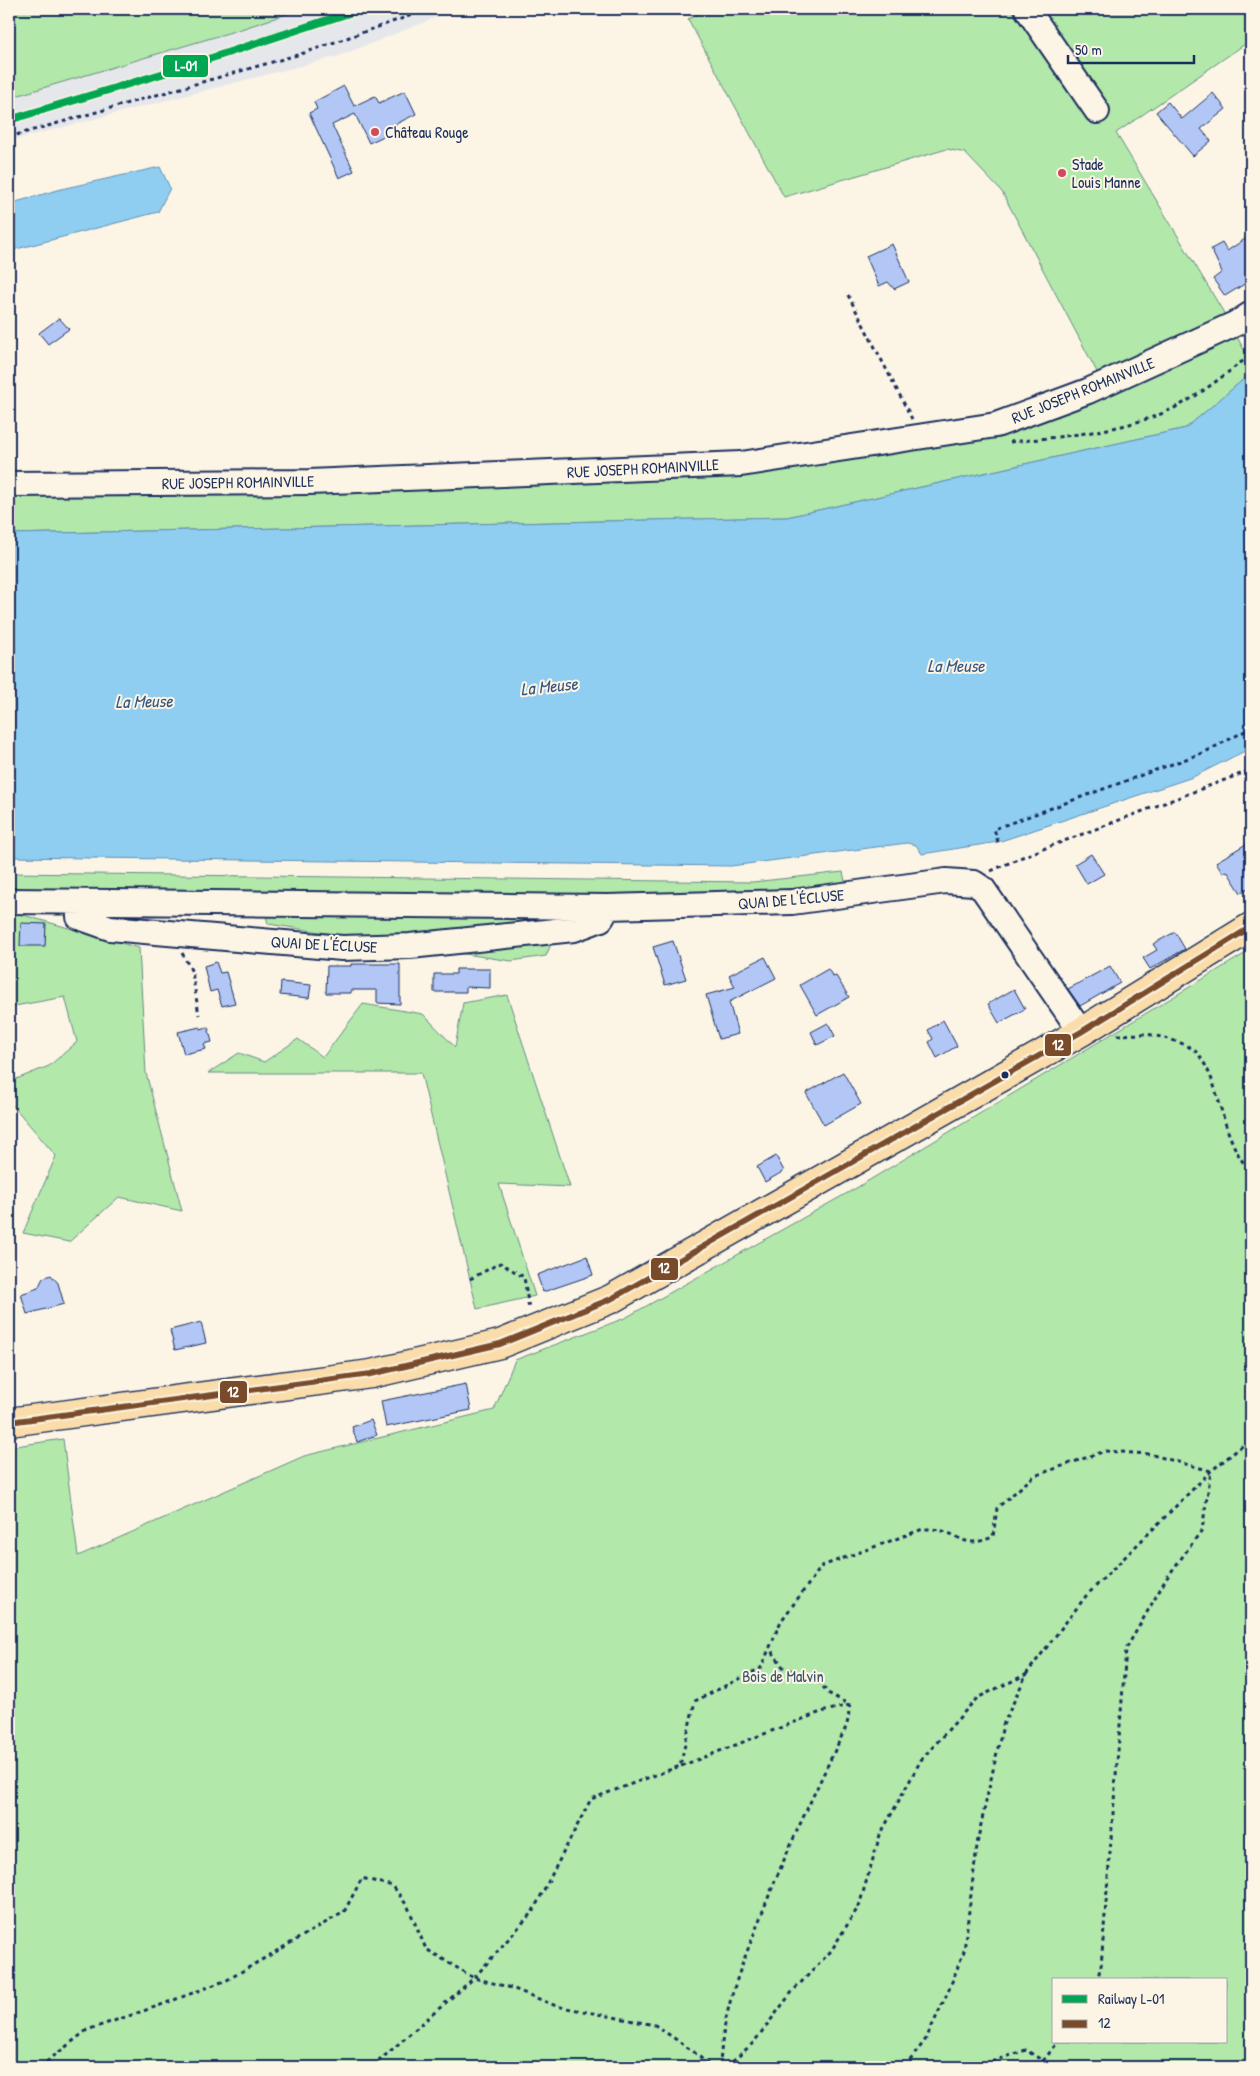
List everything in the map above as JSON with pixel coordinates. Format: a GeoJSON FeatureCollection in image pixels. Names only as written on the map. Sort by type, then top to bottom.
{"type":"FeatureCollection","features":[{"type":"Feature","properties":{"kind":"main road"},"geometry":{"type":"LineString","coordinates":[[9,1422],[371,1374],[500,1344],[533,1332],[611,1299],[1092,1025],[1251,928]]}},
{"type":"Feature","properties":{"kind":"street"},"geometry":{"type":"LineString","coordinates":[[1027,9],[1097,111]]}},
{"type":"Feature","properties":{"kind":"street","name":"RUE JOSEPH ROMAINVILLE"},"geometry":{"type":"LineString","coordinates":[[9,484],[309,482],[741,464],[921,438],[996,425],[1088,391],[1237,323],[1251,314]]}},
{"type":"Feature","properties":{"kind":"street","name":"QUAI DE L'ÉCLUSE"},"geometry":{"type":"LineString","coordinates":[[9,901],[608,907],[792,902],[946,881],[974,883]]}},
{"type":"Feature","properties":{"kind":"street"},"geometry":{"type":"LineString","coordinates":[[974,883],[983,889],[1092,1025]]}},
{"type":"Feature","properties":{"kind":"street","name":"QUAI DE L'ÉCLUSE"},"geometry":{"type":"LineString","coordinates":[[79,902],[79,917],[110,928],[342,948],[410,946],[574,929],[601,919],[608,907]]}},
{"type":"Feature","properties":{"kind":"path"},"geometry":{"type":"LineString","coordinates":[[9,137],[304,53],[429,9]]}},
{"type":"Feature","properties":{"kind":"path"},"geometry":{"type":"LineString","coordinates":[[848,295],[921,438]]}},
{"type":"Feature","properties":{"kind":"path"},"geometry":{"type":"LineString","coordinates":[[998,842],[994,830],[1205,752],[1251,728]]}},
{"type":"Feature","properties":{"kind":"path"},"geometry":{"type":"LineString","coordinates":[[974,883],[990,872],[1022,857],[1251,770]]}},
{"type":"Feature","properties":{"kind":"path"},"geometry":{"type":"LineString","coordinates":[[180,950],[192,972],[199,1015]]}},
{"type":"Feature","properties":{"kind":"path"},"geometry":{"type":"LineString","coordinates":[[1092,1025],[1116,1035],[1146,1034],[1177,1041],[1197,1052],[1209,1073],[1223,1120],[1240,1160],[1251,1172]]}},
{"type":"Feature","properties":{"kind":"path"},"geometry":{"type":"LineString","coordinates":[[470,1279],[500,1263],[524,1277],[533,1332]]}},
{"type":"Feature","properties":{"kind":"path"},"geometry":{"type":"LineString","coordinates":[[905,2067],[926,2039],[948,1992],[964,1951],[978,1838],[1004,1724],[1027,1673],[1086,1596],[1211,1471],[1251,1439]]}},
{"type":"Feature","properties":{"kind":"path"},"geometry":{"type":"LineString","coordinates":[[680,1766],[695,1701],[761,1668],[781,1621],[822,1566],[923,1529],[940,1530],[963,1542],[982,1542],[993,1537],[997,1508],[1034,1476],[1105,1451],[1149,1454],[1211,1471]]}},
{"type":"Feature","properties":{"kind":"path"},"geometry":{"type":"LineString","coordinates":[[1097,1978],[1102,1956],[1126,1649],[1166,1579],[1202,1530],[1211,1471]]}},
{"type":"Feature","properties":{"kind":"path"},"geometry":{"type":"LineString","coordinates":[[770,1647],[783,1666],[820,1683],[828,1694],[850,1705]]}},
{"type":"Feature","properties":{"kind":"path"},"geometry":{"type":"LineString","coordinates":[[727,2067],[754,2042],[792,1992],[831,1952],[859,1906],[880,1835],[922,1760],[977,1698],[1027,1673]]}},
{"type":"Feature","properties":{"kind":"path"},"geometry":{"type":"LineString","coordinates":[[372,2067],[474,1978],[533,1911],[591,1799],[821,1712],[850,1705]]}},
{"type":"Feature","properties":{"kind":"path"},"geometry":{"type":"LineString","coordinates":[[720,2067],[721,2035],[735,1984],[777,1874],[847,1725],[850,1705]]}},
{"type":"Feature","properties":{"kind":"path"},"geometry":{"type":"LineString","coordinates":[[40,2067],[87,2030],[227,1980],[344,1912],[362,1878],[393,1886],[408,1907],[426,1949],[474,1978],[512,1988],[556,2006],[655,2026],[694,2052],[711,2067]]}},
{"type":"Feature","properties":{"kind":"path"},"geometry":{"type":"LineString","coordinates":[[1038,2067],[1056,2044]]}},
{"type":"Feature","properties":{"kind":"path"},"geometry":{"type":"LineString","coordinates":[[976,2067],[1026,2050],[1043,2061]]}},
{"type":"Feature","properties":{"kind":"shaded area"},"geometry":{"type":"Polygon","coordinates":[[[302,9],[458,9],[339,56],[9,141],[9,98],[302,9]]]}},
{"type":"Feature","properties":{"kind":"green space"},"geometry":{"type":"Polygon","coordinates":[[[9,9],[302,9],[9,98],[9,9]]]}},
{"type":"Feature","properties":{"kind":"green space"},"geometry":{"type":"Polygon","coordinates":[[[708,9],[1251,9],[1251,40],[1116,133],[1227,318],[1251,363],[1251,373],[1186,428],[787,517],[9,534],[9,484],[654,468],[921,437],[1088,391],[1097,372],[1002,192],[965,153],[947,149],[784,197],[688,19],[708,9]]]}},
{"type":"Feature","properties":{"kind":"green space"},"geometry":{"type":"Polygon","coordinates":[[[843,872],[847,890],[750,897],[572,896],[546,956],[511,961],[268,924],[261,894],[9,892],[9,873],[753,882],[843,872]]]}},
{"type":"Feature","properties":{"kind":"green space"},"geometry":{"type":"Polygon","coordinates":[[[9,911],[139,948],[146,1073],[182,1211],[119,1197],[69,1242],[23,1233],[56,1156],[9,1101],[9,1082],[49,1066],[77,1042],[65,997],[9,1007],[9,911]]]}},
{"type":"Feature","properties":{"kind":"green space","name":"Bois de Malvin"},"geometry":{"type":"Polygon","coordinates":[[[1251,950],[1251,2067],[9,2067],[9,1447],[63,1439],[78,1556],[304,1456],[494,1410],[515,1360],[625,1318],[858,1187],[1251,950]]]}},
{"type":"Feature","properties":{"kind":"green space"},"geometry":{"type":"Polygon","coordinates":[[[507,995],[570,1187],[499,1184],[535,1296],[477,1309],[421,1073],[208,1073],[239,1053],[264,1062],[298,1039],[323,1057],[363,1004],[423,1014],[455,1047],[463,1003],[507,995]]]}},
{"type":"Feature","properties":{"kind":"water"},"geometry":{"type":"Polygon","coordinates":[[[160,167],[170,188],[158,212],[9,251],[9,204],[61,189],[160,167]]]}},
{"type":"Feature","properties":{"kind":"water","name":"La Meuse"},"geometry":{"type":"Polygon","coordinates":[[[1251,373],[1251,748],[1193,777],[998,842],[922,854],[916,845],[907,843],[731,866],[9,857],[9,534],[787,517],[1186,428],[1251,373]]]}},
{"type":"Feature","properties":{"kind":"building","name":"Château Rouge"},"geometry":{"type":"Polygon","coordinates":[[[344,86],[354,106],[375,96],[379,103],[405,91],[416,114],[384,130],[386,135],[369,143],[355,114],[332,125],[354,171],[339,178],[309,113],[317,109],[314,102],[344,86]]]}},
{"type":"Feature","properties":{"kind":"building"},"geometry":{"type":"Polygon","coordinates":[[[1213,93],[1226,109],[1201,129],[1211,141],[1193,156],[1156,112],[1168,102],[1182,119],[1213,93]]]}},
{"type":"Feature","properties":{"kind":"building"},"geometry":{"type":"Polygon","coordinates":[[[1251,235],[1251,280],[1225,296],[1213,279],[1222,272],[1211,249],[1222,243],[1227,251],[1251,235]]]}},
{"type":"Feature","properties":{"kind":"building"},"geometry":{"type":"Polygon","coordinates":[[[892,244],[909,282],[894,289],[888,282],[879,286],[866,256],[892,244]]]}},
{"type":"Feature","properties":{"kind":"building"},"geometry":{"type":"Polygon","coordinates":[[[59,318],[69,329],[48,344],[39,333],[59,318]]]}},
{"type":"Feature","properties":{"kind":"building"},"geometry":{"type":"Polygon","coordinates":[[[1251,841],[1251,886],[1241,893],[1227,871],[1223,873],[1216,862],[1251,841]]]}},
{"type":"Feature","properties":{"kind":"building"},"geometry":{"type":"Polygon","coordinates":[[[1091,854],[1104,874],[1087,884],[1075,864],[1091,854]]]}},
{"type":"Feature","properties":{"kind":"building"},"geometry":{"type":"Polygon","coordinates":[[[21,923],[46,924],[45,946],[20,946],[21,923]]]}},
{"type":"Feature","properties":{"kind":"building"},"geometry":{"type":"Polygon","coordinates":[[[1175,932],[1185,949],[1150,969],[1143,958],[1157,950],[1153,944],[1175,932]]]}},
{"type":"Feature","properties":{"kind":"building"},"geometry":{"type":"Polygon","coordinates":[[[673,941],[686,979],[665,985],[653,947],[673,941]]]}},
{"type":"Feature","properties":{"kind":"building"},"geometry":{"type":"Polygon","coordinates":[[[765,957],[776,978],[729,1002],[738,1034],[719,1039],[706,995],[735,987],[729,975],[765,957]]]}},
{"type":"Feature","properties":{"kind":"building"},"geometry":{"type":"Polygon","coordinates":[[[216,962],[220,973],[226,972],[235,1003],[222,1006],[217,990],[210,992],[204,966],[216,962]]]}},
{"type":"Feature","properties":{"kind":"building"},"geometry":{"type":"Polygon","coordinates":[[[351,964],[400,964],[400,1004],[377,1003],[377,990],[351,990],[351,993],[326,993],[327,966],[351,966],[351,964]]]}},
{"type":"Feature","properties":{"kind":"building"},"geometry":{"type":"Polygon","coordinates":[[[1110,966],[1120,983],[1080,1006],[1068,989],[1110,966]]]}},
{"type":"Feature","properties":{"kind":"building"},"geometry":{"type":"Polygon","coordinates":[[[456,969],[490,969],[490,988],[466,987],[466,992],[434,992],[434,974],[456,974],[456,969]]]}},
{"type":"Feature","properties":{"kind":"building"},"geometry":{"type":"Polygon","coordinates":[[[828,969],[833,977],[836,976],[849,997],[817,1015],[800,985],[828,969]]]}},
{"type":"Feature","properties":{"kind":"building"},"geometry":{"type":"Polygon","coordinates":[[[281,982],[311,985],[309,998],[280,995],[281,982]]]}},
{"type":"Feature","properties":{"kind":"building"},"geometry":{"type":"Polygon","coordinates":[[[1014,989],[1025,1009],[999,1023],[988,1004],[1014,989]]]}},
{"type":"Feature","properties":{"kind":"building"},"geometry":{"type":"Polygon","coordinates":[[[943,1020],[957,1046],[937,1058],[929,1042],[933,1039],[928,1030],[943,1020]]]}},
{"type":"Feature","properties":{"kind":"building"},"geometry":{"type":"Polygon","coordinates":[[[828,1023],[835,1036],[817,1045],[811,1032],[828,1023]]]}},
{"type":"Feature","properties":{"kind":"building"},"geometry":{"type":"Polygon","coordinates":[[[200,1027],[200,1029],[208,1027],[212,1042],[204,1044],[206,1049],[184,1054],[178,1032],[200,1027]]]}},
{"type":"Feature","properties":{"kind":"building"},"geometry":{"type":"Polygon","coordinates":[[[843,1072],[861,1104],[824,1125],[806,1093],[843,1072]]]}},
{"type":"Feature","properties":{"kind":"building"},"geometry":{"type":"Polygon","coordinates":[[[776,1156],[784,1171],[765,1182],[757,1167],[776,1156]]]}},
{"type":"Feature","properties":{"kind":"building"},"geometry":{"type":"Polygon","coordinates":[[[587,1256],[593,1275],[543,1292],[537,1275],[587,1256]]]}},
{"type":"Feature","properties":{"kind":"building"},"geometry":{"type":"Polygon","coordinates":[[[51,1275],[58,1283],[64,1304],[27,1314],[21,1294],[38,1288],[43,1278],[51,1275]]]}},
{"type":"Feature","properties":{"kind":"building"},"geometry":{"type":"Polygon","coordinates":[[[201,1322],[206,1343],[175,1350],[170,1330],[201,1322]]]}},
{"type":"Feature","properties":{"kind":"building"},"geometry":{"type":"Polygon","coordinates":[[[466,1384],[471,1410],[386,1427],[381,1401],[466,1384]]]}},
{"type":"Feature","properties":{"kind":"building"},"geometry":{"type":"Polygon","coordinates":[[[371,1420],[377,1435],[357,1442],[352,1427],[371,1420]]]}},
{"type":"Feature","properties":{"kind":"rail line","name":"L-01"},"geometry":{"type":"LineString","coordinates":[[9,120],[178,69],[361,9]]}},
{"type":"Feature","properties":{"kind":"transit line","name":"12"},"geometry":{"type":"LineString","coordinates":[[9,1422],[371,1374],[500,1344],[611,1299],[1081,1032],[1251,927]]}},
{"type":"Feature","properties":{"kind":"place","name":"Château Rouge"},"geometry":{"type":"Point","coordinates":[375,132]}},
{"type":"Feature","properties":{"kind":"place","name":"Stade Louis Manne"},"geometry":{"type":"Point","coordinates":[1062,173]}}]}
